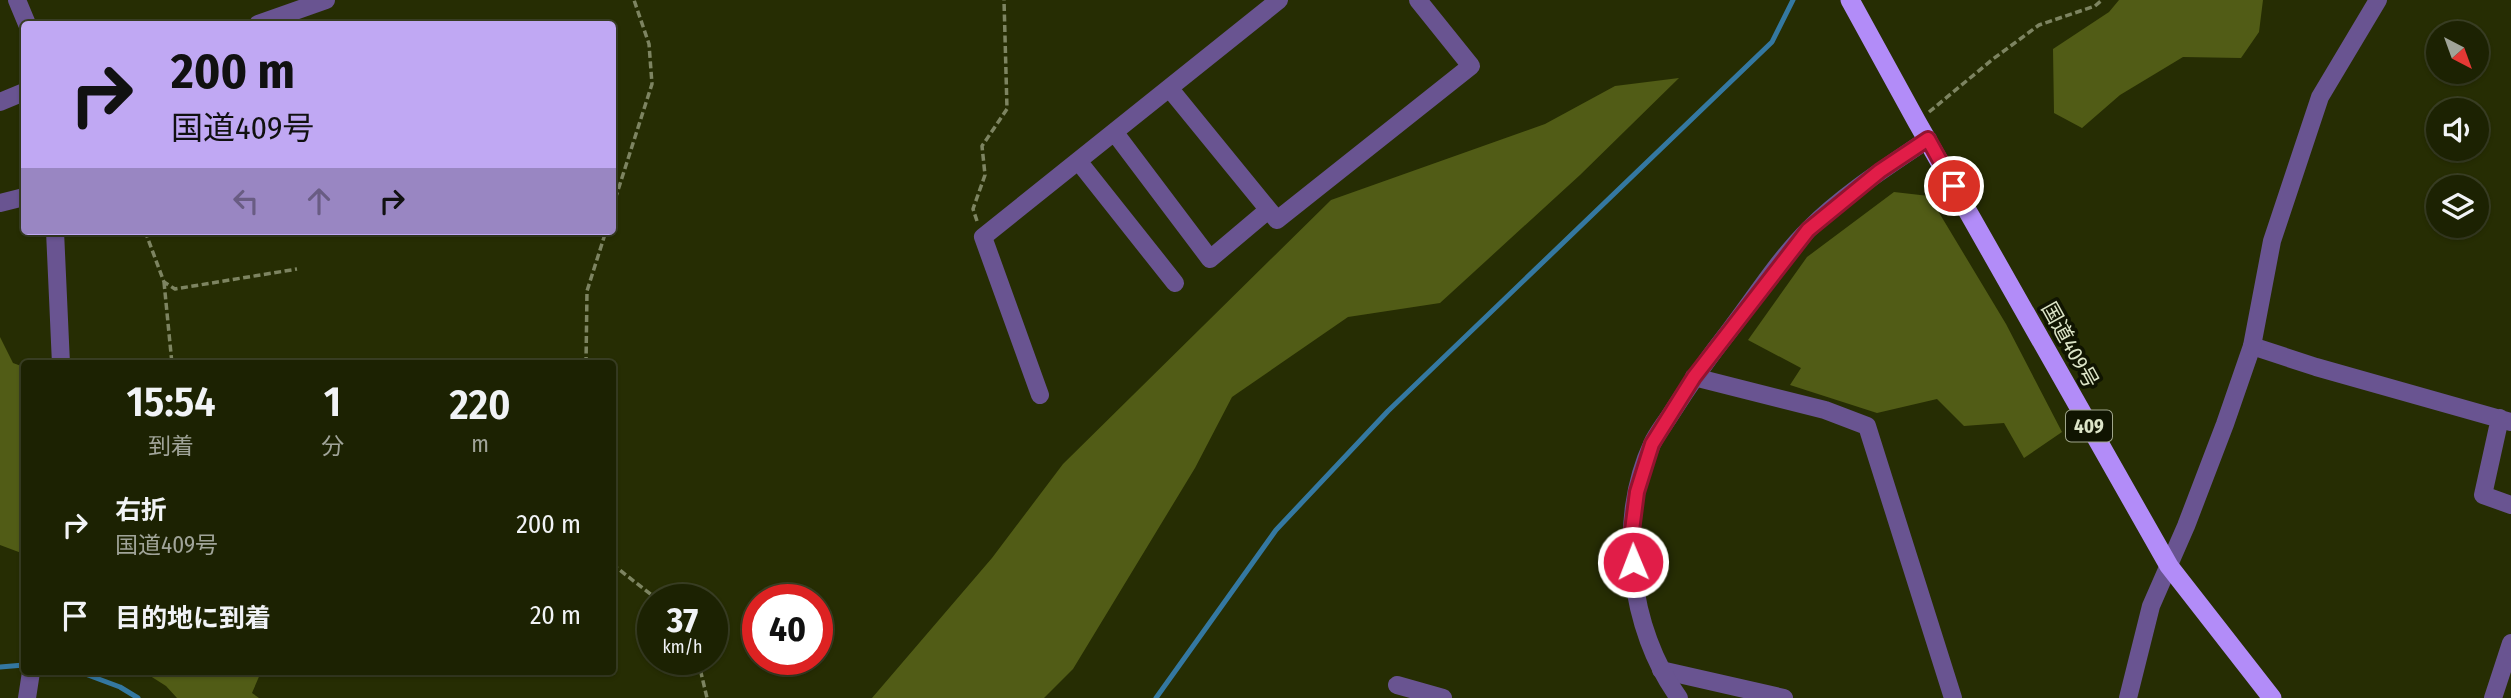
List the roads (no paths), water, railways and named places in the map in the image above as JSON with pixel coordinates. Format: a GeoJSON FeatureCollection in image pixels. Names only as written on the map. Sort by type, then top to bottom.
{"type":"FeatureCollection","features":[{"type":"Feature","properties":{"kind":"highway","name":"国道409号"},"geometry":{"type":"LineString","coordinates":[[1850,0],[2169,566],[2272,698]]}},
{"type":"Feature","properties":{"kind":"street"},"geometry":{"type":"LineString","coordinates":[[17,0],[26,21]]}},
{"type":"Feature","properties":{"kind":"street"},"geometry":{"type":"LineString","coordinates":[[1040,395],[983,237],[1279,0]]}},
{"type":"Feature","properties":{"kind":"street"},"geometry":{"type":"LineString","coordinates":[[1170,89],[1277,220],[1471,66],[1418,0]]}},
{"type":"Feature","properties":{"kind":"street"},"geometry":{"type":"LineString","coordinates":[[2128,698],[2151,606],[2225,424],[2252,346],[2272,241],[2320,96],[2378,0]]}},
{"type":"Feature","properties":{"kind":"street"},"geometry":{"type":"LineString","coordinates":[[266,21],[316,2]]}},
{"type":"Feature","properties":{"kind":"street"},"geometry":{"type":"LineString","coordinates":[[0,102],[21,93]]}},
{"type":"Feature","properties":{"kind":"street"},"geometry":{"type":"LineString","coordinates":[[1115,133],[1210,259],[1268,210]]}},
{"type":"Feature","properties":{"kind":"street"},"geometry":{"type":"LineString","coordinates":[[1679,698],[1661,670],[1644,630],[1635,586],[1631,538],[1637,492],[1652,444],[1694,377],[1808,230],[1880,171],[1928,139]]}},
{"type":"Feature","properties":{"kind":"street"},"geometry":{"type":"LineString","coordinates":[[1079,162],[1175,283]]}},
{"type":"Feature","properties":{"kind":"street"},"geometry":{"type":"LineString","coordinates":[[0,203],[21,198]]}},
{"type":"Feature","properties":{"kind":"street"},"geometry":{"type":"LineString","coordinates":[[55,235],[61,360]]}},
{"type":"Feature","properties":{"kind":"street"},"geometry":{"type":"LineString","coordinates":[[2252,346],[2316,367],[2505,420],[2483,495],[2511,505]]}},
{"type":"Feature","properties":{"kind":"street"},"geometry":{"type":"LineString","coordinates":[[1694,377],[1825,410],[1867,426],[1953,698]]}},
{"type":"Feature","properties":{"kind":"street"},"geometry":{"type":"LineString","coordinates":[[2493,698],[2511,643]]}},
{"type":"Feature","properties":{"kind":"street"},"geometry":{"type":"LineString","coordinates":[[1661,670],[1784,698]]}},
{"type":"Feature","properties":{"kind":"street"},"geometry":{"type":"LineString","coordinates":[[27,698],[31,675]]}},
{"type":"Feature","properties":{"kind":"street"},"geometry":{"type":"LineString","coordinates":[[1396,685],[1443,698]]}},
{"type":"Feature","properties":{"kind":"waterway"},"geometry":{"type":"LineString","coordinates":[[1156,698],[1276,530],[1388,411],[1772,42],[1793,0]]}},
{"type":"Feature","properties":{"kind":"waterway"},"geometry":{"type":"LineString","coordinates":[[0,667],[21,665]]}},
{"type":"Feature","properties":{"kind":"waterway"},"geometry":{"type":"LineString","coordinates":[[88,675],[120,687],[138,698]]}}]}
